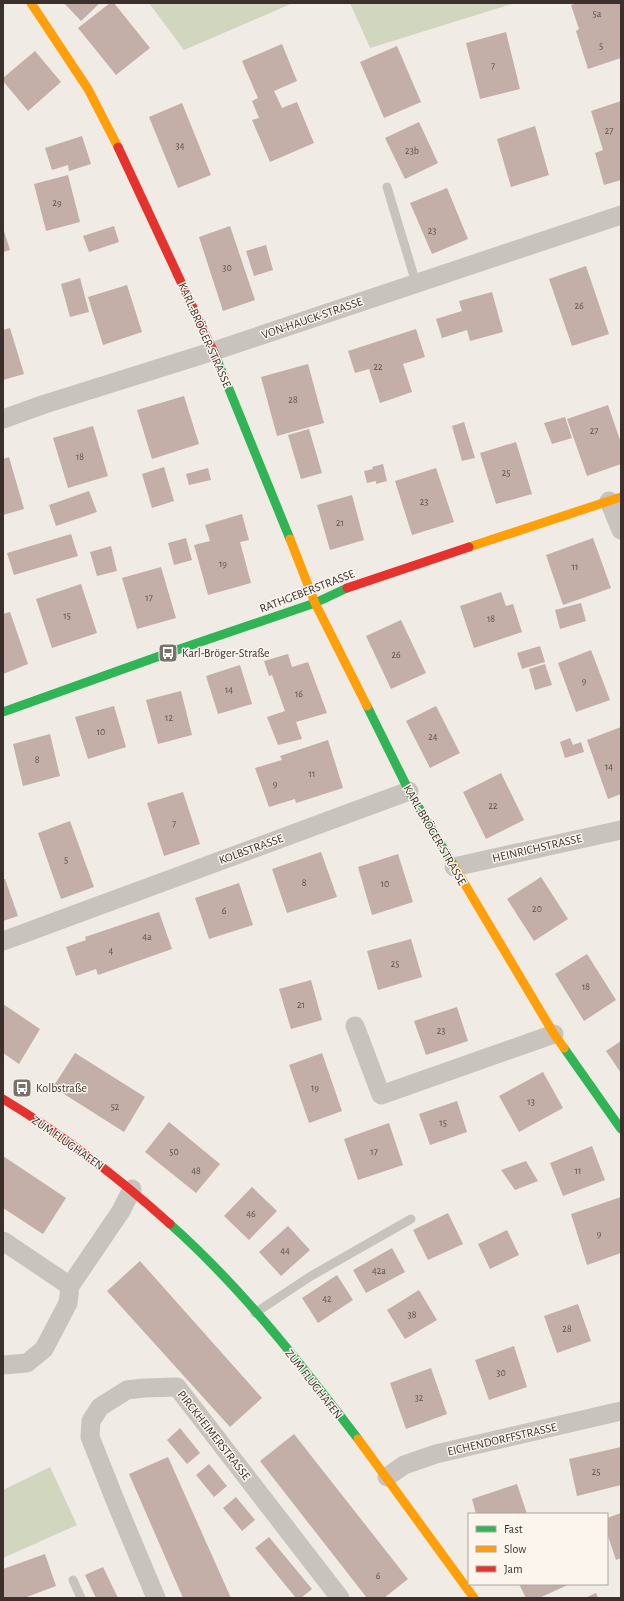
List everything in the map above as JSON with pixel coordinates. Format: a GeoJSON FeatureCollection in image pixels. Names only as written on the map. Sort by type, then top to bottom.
{"type":"FeatureCollection","features":[{"type":"Feature","properties":{"kind":"street","name":"KARL-BRÖGER-STRASSE"},"geometry":{"type":"LineString","coordinates":[[32,3],[88,88],[126,162],[214,351],[315,603],[409,791],[554,1034],[621,1129]]}},
{"type":"Feature","properties":{"kind":"street","name":"VON-HAUCK-STRASSE"},"geometry":{"type":"LineString","coordinates":[[3,419],[45,404],[214,351],[621,215]]}},
{"type":"Feature","properties":{"kind":"street","name":"RATHGEBERSTRASSE"},"geometry":{"type":"LineString","coordinates":[[3,712],[168,653],[315,603],[350,586],[615,499]]}},
{"type":"Feature","properties":{"kind":"street"},"geometry":{"type":"LineString","coordinates":[[615,499],[621,530]]}},
{"type":"Feature","properties":{"kind":"street","name":"KOLBSTRASSE"},"geometry":{"type":"LineString","coordinates":[[3,941],[409,791]]}},
{"type":"Feature","properties":{"kind":"street","name":"HEINRICHSTRASSE"},"geometry":{"type":"LineString","coordinates":[[454,867],[621,830]]}},
{"type":"Feature","properties":{"kind":"street"},"geometry":{"type":"LineString","coordinates":[[355,1026],[381,1095],[554,1034]]}},
{"type":"Feature","properties":{"kind":"street","name":"ZUM FLUGHAFEN"},"geometry":{"type":"LineString","coordinates":[[3,1098],[51,1128],[132,1189],[200,1251],[284,1346],[387,1478],[474,1598]]}},
{"type":"Feature","properties":{"kind":"street"},"geometry":{"type":"LineString","coordinates":[[3,1366],[27,1363],[44,1349],[68,1302],[70,1286],[121,1211],[132,1189]]}},
{"type":"Feature","properties":{"kind":"street"},"geometry":{"type":"LineString","coordinates":[[3,1241],[70,1286]]}},
{"type":"Feature","properties":{"kind":"street","name":"PIRCKHEIMERSTRASSE"},"geometry":{"type":"LineString","coordinates":[[156,1598],[90,1437],[91,1421],[100,1407],[127,1390],[178,1387],[340,1598]]}},
{"type":"Feature","properties":{"kind":"street","name":"EICHENDORFFSTRASSE"},"geometry":{"type":"LineString","coordinates":[[387,1478],[404,1465],[436,1454],[621,1411]]}},
{"type":"Feature","properties":{"kind":"lane"},"geometry":{"type":"LineString","coordinates":[[387,188],[416,283]]}},
{"type":"Feature","properties":{"kind":"lane"},"geometry":{"type":"LineString","coordinates":[[255,1313],[310,1276],[411,1219]]}},
{"type":"Feature","properties":{"kind":"lane"},"geometry":{"type":"LineString","coordinates":[[73,1580],[81,1598]]}},
{"type":"Feature","properties":{"kind":"green space"},"geometry":{"type":"Polygon","coordinates":[[[149,3],[293,3],[184,50],[149,3]]]}},
{"type":"Feature","properties":{"kind":"green space"},"geometry":{"type":"Polygon","coordinates":[[[350,3],[511,3],[512,4],[370,48],[350,3]]]}},
{"type":"Feature","properties":{"kind":"green space"},"geometry":{"type":"Polygon","coordinates":[[[50,1467],[77,1525],[3,1558],[3,1490],[50,1467]]]}},
{"type":"Feature","properties":{"kind":"building"},"geometry":{"type":"Polygon","coordinates":[[[64,3],[100,3],[81,21],[64,3]]]}},
{"type":"Feature","properties":{"kind":"building"},"geometry":{"type":"Polygon","coordinates":[[[110,3],[114,3],[150,48],[116,75],[78,28],[110,3]]]}},
{"type":"Feature","properties":{"kind":"building"},"geometry":{"type":"Polygon","coordinates":[[[577,3],[621,3],[621,58],[588,69],[576,31],[579,29],[571,5],[577,3]]]}},
{"type":"Feature","properties":{"kind":"building"},"geometry":{"type":"Polygon","coordinates":[[[506,32],[520,89],[480,99],[466,43],[506,32]]]}},
{"type":"Feature","properties":{"kind":"building"},"geometry":{"type":"Polygon","coordinates":[[[282,44],[297,81],[274,91],[282,108],[297,102],[314,143],[270,162],[252,120],[259,118],[252,101],[258,98],[242,61],[282,44]]]}},
{"type":"Feature","properties":{"kind":"building"},"geometry":{"type":"Polygon","coordinates":[[[397,46],[421,102],[384,118],[360,62],[397,46]]]}},
{"type":"Feature","properties":{"kind":"building"},"geometry":{"type":"Polygon","coordinates":[[[35,51],[61,82],[28,111],[3,81],[3,78],[35,51]]]}},
{"type":"Feature","properties":{"kind":"building"},"geometry":{"type":"Polygon","coordinates":[[[621,101],[621,180],[604,185],[595,153],[603,150],[591,111],[621,101]]]}},
{"type":"Feature","properties":{"kind":"building"},"geometry":{"type":"Polygon","coordinates":[[[182,103],[211,175],[178,188],[149,117],[182,103]]]}},
{"type":"Feature","properties":{"kind":"building"},"geometry":{"type":"Polygon","coordinates":[[[419,122],[438,163],[405,179],[385,138],[419,122]]]}},
{"type":"Feature","properties":{"kind":"building"},"geometry":{"type":"Polygon","coordinates":[[[535,126],[549,175],[511,187],[497,139],[535,126]]]}},
{"type":"Feature","properties":{"kind":"building"},"geometry":{"type":"Polygon","coordinates":[[[82,136],[91,164],[69,171],[68,165],[52,170],[45,148],[82,136]]]}},
{"type":"Feature","properties":{"kind":"building"},"geometry":{"type":"Polygon","coordinates":[[[68,175],[80,222],[46,231],[34,184],[68,175]]]}},
{"type":"Feature","properties":{"kind":"building"},"geometry":{"type":"Polygon","coordinates":[[[447,188],[468,239],[432,254],[410,203],[447,188]]]}},
{"type":"Feature","properties":{"kind":"building"},"geometry":{"type":"Polygon","coordinates":[[[114,226],[119,242],[89,252],[83,236],[114,226]]]}},
{"type":"Feature","properties":{"kind":"building"},"geometry":{"type":"Polygon","coordinates":[[[230,226],[255,300],[223,311],[199,237],[230,226]]]}},
{"type":"Feature","properties":{"kind":"building"},"geometry":{"type":"Polygon","coordinates":[[[3,228],[10,250],[3,252],[3,228]]]}},
{"type":"Feature","properties":{"kind":"building"},"geometry":{"type":"Polygon","coordinates":[[[266,245],[273,270],[254,276],[246,251],[266,245]]]}},
{"type":"Feature","properties":{"kind":"building"},"geometry":{"type":"Polygon","coordinates":[[[586,266],[609,334],[572,346],[549,279],[586,266]]]}},
{"type":"Feature","properties":{"kind":"building"},"geometry":{"type":"Polygon","coordinates":[[[80,278],[89,312],[70,317],[61,284],[80,278]]]}},
{"type":"Feature","properties":{"kind":"building"},"geometry":{"type":"Polygon","coordinates":[[[127,285],[142,332],[103,345],[88,297],[127,285]]]}},
{"type":"Feature","properties":{"kind":"building"},"geometry":{"type":"Polygon","coordinates":[[[492,292],[503,332],[470,341],[467,330],[442,338],[436,319],[462,311],[459,301],[492,292]]]}},
{"type":"Feature","properties":{"kind":"building"},"geometry":{"type":"Polygon","coordinates":[[[10,328],[24,374],[3,380],[3,330],[10,328]]]}},
{"type":"Feature","properties":{"kind":"building"},"geometry":{"type":"Polygon","coordinates":[[[416,329],[425,357],[403,364],[412,392],[380,403],[369,369],[355,373],[348,351],[416,329]]]}},
{"type":"Feature","properties":{"kind":"building"},"geometry":{"type":"Polygon","coordinates":[[[308,364],[324,423],[277,436],[261,377],[308,364]]]}},
{"type":"Feature","properties":{"kind":"building"},"geometry":{"type":"Polygon","coordinates":[[[184,396],[199,444],[152,459],[137,410],[184,396]]]}},
{"type":"Feature","properties":{"kind":"building"},"geometry":{"type":"Polygon","coordinates":[[[608,405],[621,443],[621,464],[587,476],[567,419],[608,405]]]}},
{"type":"Feature","properties":{"kind":"building"},"geometry":{"type":"Polygon","coordinates":[[[565,417],[572,438],[552,444],[544,423],[565,417]]]}},
{"type":"Feature","properties":{"kind":"building"},"geometry":{"type":"Polygon","coordinates":[[[464,422],[475,458],[462,461],[452,426],[464,422]]]}},
{"type":"Feature","properties":{"kind":"building"},"geometry":{"type":"Polygon","coordinates":[[[93,426],[108,476],[68,488],[53,438],[93,426]]]}},
{"type":"Feature","properties":{"kind":"building"},"geometry":{"type":"Polygon","coordinates":[[[309,429],[322,473],[301,479],[288,435],[309,429]]]}},
{"type":"Feature","properties":{"kind":"building"},"geometry":{"type":"Polygon","coordinates":[[[516,442],[532,494],[496,504],[480,453],[516,442]]]}},
{"type":"Feature","properties":{"kind":"building"},"geometry":{"type":"Polygon","coordinates":[[[9,457],[24,509],[3,515],[3,459],[9,457]]]}},
{"type":"Feature","properties":{"kind":"building"},"geometry":{"type":"Polygon","coordinates":[[[383,464],[387,481],[376,484],[376,481],[367,483],[364,471],[373,469],[372,467],[383,464]]]}},
{"type":"Feature","properties":{"kind":"building"},"geometry":{"type":"Polygon","coordinates":[[[164,467],[174,501],[152,508],[142,474],[164,467]]]}},
{"type":"Feature","properties":{"kind":"building"},"geometry":{"type":"Polygon","coordinates":[[[208,468],[211,480],[189,485],[186,474],[208,468]]]}},
{"type":"Feature","properties":{"kind":"building"},"geometry":{"type":"Polygon","coordinates":[[[436,468],[454,522],[412,535],[395,481],[436,468]]]}},
{"type":"Feature","properties":{"kind":"building"},"geometry":{"type":"Polygon","coordinates":[[[89,491],[97,512],[56,526],[49,505],[89,491]]]}},
{"type":"Feature","properties":{"kind":"building"},"geometry":{"type":"Polygon","coordinates":[[[352,495],[364,540],[330,550],[317,505],[352,495]]]}},
{"type":"Feature","properties":{"kind":"building"},"geometry":{"type":"Polygon","coordinates":[[[242,514],[249,540],[240,542],[251,583],[208,595],[194,545],[210,541],[205,525],[242,514]]]}},
{"type":"Feature","properties":{"kind":"building"},"geometry":{"type":"Polygon","coordinates":[[[71,534],[78,556],[14,575],[7,553],[71,534]]]}},
{"type":"Feature","properties":{"kind":"building"},"geometry":{"type":"Polygon","coordinates":[[[186,538],[192,560],[174,565],[168,543],[186,538]]]}},
{"type":"Feature","properties":{"kind":"building"},"geometry":{"type":"Polygon","coordinates":[[[593,538],[611,588],[563,605],[546,555],[593,538]]]}},
{"type":"Feature","properties":{"kind":"building"},"geometry":{"type":"Polygon","coordinates":[[[111,546],[117,571],[97,576],[90,552],[111,546]]]}},
{"type":"Feature","properties":{"kind":"building"},"geometry":{"type":"Polygon","coordinates":[[[161,567],[176,618],[137,629],[122,578],[161,567]]]}},
{"type":"Feature","properties":{"kind":"building"},"geometry":{"type":"Polygon","coordinates":[[[81,584],[97,633],[52,648],[36,599],[81,584]]]}},
{"type":"Feature","properties":{"kind":"building"},"geometry":{"type":"Polygon","coordinates":[[[501,592],[506,606],[513,604],[522,632],[474,648],[460,606],[501,592]]]}},
{"type":"Feature","properties":{"kind":"building"},"geometry":{"type":"Polygon","coordinates":[[[581,603],[586,621],[560,629],[555,610],[581,603]]]}},
{"type":"Feature","properties":{"kind":"building"},"geometry":{"type":"Polygon","coordinates":[[[10,612],[28,664],[3,674],[3,614],[10,612]]]}},
{"type":"Feature","properties":{"kind":"building"},"geometry":{"type":"Polygon","coordinates":[[[401,620],[426,673],[391,689],[366,636],[401,620]]]}},
{"type":"Feature","properties":{"kind":"building"},"geometry":{"type":"Polygon","coordinates":[[[540,646],[545,662],[522,669],[517,653],[540,646]]]}},
{"type":"Feature","properties":{"kind":"building"},"geometry":{"type":"Polygon","coordinates":[[[591,650],[610,700],[576,712],[558,663],[591,650]]]}},
{"type":"Feature","properties":{"kind":"building"},"geometry":{"type":"Polygon","coordinates":[[[288,654],[292,667],[308,662],[327,713],[296,722],[302,739],[278,745],[267,717],[285,711],[272,675],[269,676],[264,661],[288,654]]]}},
{"type":"Feature","properties":{"kind":"building"},"geometry":{"type":"Polygon","coordinates":[[[545,664],[552,685],[535,690],[529,669],[545,664]]]}},
{"type":"Feature","properties":{"kind":"building"},"geometry":{"type":"Polygon","coordinates":[[[240,665],[252,704],[218,714],[206,676],[240,665]]]}},
{"type":"Feature","properties":{"kind":"building"},"geometry":{"type":"Polygon","coordinates":[[[181,691],[192,735],[158,744],[146,700],[181,691]]]}},
{"type":"Feature","properties":{"kind":"building"},"geometry":{"type":"Polygon","coordinates":[[[114,706],[126,747],[88,759],[75,717],[114,706]]]}},
{"type":"Feature","properties":{"kind":"building"},"geometry":{"type":"Polygon","coordinates":[[[436,706],[460,753],[430,768],[406,721],[436,706]]]}},
{"type":"Feature","properties":{"kind":"building"},"geometry":{"type":"Polygon","coordinates":[[[621,727],[621,794],[608,799],[587,740],[621,727]]]}},
{"type":"Feature","properties":{"kind":"building"},"geometry":{"type":"Polygon","coordinates":[[[50,734],[60,776],[23,786],[13,744],[50,734]]]}},
{"type":"Feature","properties":{"kind":"building"},"geometry":{"type":"Polygon","coordinates":[[[570,738],[573,745],[581,742],[584,752],[565,758],[560,742],[570,738]]]}},
{"type":"Feature","properties":{"kind":"building"},"geometry":{"type":"Polygon","coordinates":[[[328,740],[343,788],[296,803],[295,799],[269,807],[255,768],[282,760],[280,756],[328,740]]]}},
{"type":"Feature","properties":{"kind":"building"},"geometry":{"type":"Polygon","coordinates":[[[501,773],[524,820],[486,839],[463,792],[501,773]]]}},
{"type":"Feature","properties":{"kind":"building"},"geometry":{"type":"Polygon","coordinates":[[[183,792],[200,844],[164,856],[147,803],[183,792]]]}},
{"type":"Feature","properties":{"kind":"building"},"geometry":{"type":"Polygon","coordinates":[[[70,821],[94,887],[61,899],[38,833],[70,821]]]}},
{"type":"Feature","properties":{"kind":"building"},"geometry":{"type":"Polygon","coordinates":[[[321,852],[337,897],[287,913],[272,869],[321,852]]]}},
{"type":"Feature","properties":{"kind":"building"},"geometry":{"type":"Polygon","coordinates":[[[398,854],[413,902],[372,915],[358,867],[398,854]]]}},
{"type":"Feature","properties":{"kind":"building"},"geometry":{"type":"Polygon","coordinates":[[[541,877],[568,919],[534,941],[507,899],[541,877]]]}},
{"type":"Feature","properties":{"kind":"building"},"geometry":{"type":"Polygon","coordinates":[[[3,879],[5,879],[18,916],[3,921],[3,879]]]}},
{"type":"Feature","properties":{"kind":"building"},"geometry":{"type":"Polygon","coordinates":[[[239,883],[253,925],[209,939],[195,898],[239,883]]]}},
{"type":"Feature","properties":{"kind":"building"},"geometry":{"type":"Polygon","coordinates":[[[159,912],[172,949],[98,975],[96,969],[76,976],[66,947],[86,940],[85,937],[159,912]]]}},
{"type":"Feature","properties":{"kind":"building"},"geometry":{"type":"Polygon","coordinates":[[[411,939],[422,977],[378,990],[367,951],[411,939]]]}},
{"type":"Feature","properties":{"kind":"building"},"geometry":{"type":"Polygon","coordinates":[[[587,954],[616,1000],[584,1021],[555,974],[587,954]]]}},
{"type":"Feature","properties":{"kind":"building"},"geometry":{"type":"Polygon","coordinates":[[[311,980],[322,1020],[291,1029],[279,989],[311,980]]]}},
{"type":"Feature","properties":{"kind":"building"},"geometry":{"type":"Polygon","coordinates":[[[3,1004],[40,1029],[19,1064],[3,1053],[3,1004]]]}},
{"type":"Feature","properties":{"kind":"building"},"geometry":{"type":"Polygon","coordinates":[[[457,1007],[468,1041],[426,1055],[414,1021],[457,1007]]]}},
{"type":"Feature","properties":{"kind":"building"},"geometry":{"type":"Polygon","coordinates":[[[621,1041],[621,1073],[606,1051],[621,1041]]]}},
{"type":"Feature","properties":{"kind":"building"},"geometry":{"type":"Polygon","coordinates":[[[75,1053],[145,1097],[124,1132],[53,1087],[75,1053]]]}},
{"type":"Feature","properties":{"kind":"building"},"geometry":{"type":"Polygon","coordinates":[[[322,1053],[342,1111],[309,1123],[289,1065],[322,1053]]]}},
{"type":"Feature","properties":{"kind":"building"},"geometry":{"type":"Polygon","coordinates":[[[543,1072],[563,1108],[519,1132],[499,1096],[543,1072]]]}},
{"type":"Feature","properties":{"kind":"building"},"geometry":{"type":"Polygon","coordinates":[[[457,1101],[467,1132],[430,1145],[419,1114],[457,1101]]]}},
{"type":"Feature","properties":{"kind":"building"},"geometry":{"type":"Polygon","coordinates":[[[169,1122],[220,1164],[196,1193],[145,1152],[169,1122]]]}},
{"type":"Feature","properties":{"kind":"building"},"geometry":{"type":"Polygon","coordinates":[[[389,1123],[403,1165],[358,1180],[344,1139],[389,1123]]]}},
{"type":"Feature","properties":{"kind":"building"},"geometry":{"type":"Polygon","coordinates":[[[592,1146],[605,1180],[563,1196],[550,1163],[592,1146]]]}},
{"type":"Feature","properties":{"kind":"building"},"geometry":{"type":"Polygon","coordinates":[[[3,1156],[66,1198],[43,1234],[3,1208],[3,1156]]]}},
{"type":"Feature","properties":{"kind":"building"},"geometry":{"type":"Polygon","coordinates":[[[526,1161],[538,1181],[515,1190],[501,1170],[526,1161]]]}},
{"type":"Feature","properties":{"kind":"building"},"geometry":{"type":"Polygon","coordinates":[[[252,1187],[277,1211],[249,1240],[224,1216],[252,1187]]]}},
{"type":"Feature","properties":{"kind":"building"},"geometry":{"type":"Polygon","coordinates":[[[621,1197],[621,1253],[587,1265],[571,1214],[621,1197]]]}},
{"type":"Feature","properties":{"kind":"building"},"geometry":{"type":"Polygon","coordinates":[[[448,1213],[463,1244],[428,1260],[413,1230],[448,1213]]]}},
{"type":"Feature","properties":{"kind":"building"},"geometry":{"type":"Polygon","coordinates":[[[288,1226],[310,1250],[281,1276],[259,1252],[288,1226]]]}},
{"type":"Feature","properties":{"kind":"building"},"geometry":{"type":"Polygon","coordinates":[[[507,1230],[519,1255],[490,1269],[478,1244],[507,1230]]]}},
{"type":"Feature","properties":{"kind":"building"},"geometry":{"type":"Polygon","coordinates":[[[392,1248],[405,1272],[366,1293],[353,1270],[392,1248]]]}},
{"type":"Feature","properties":{"kind":"building"},"geometry":{"type":"Polygon","coordinates":[[[140,1261],[262,1398],[230,1427],[107,1291],[140,1261]]]}},
{"type":"Feature","properties":{"kind":"building"},"geometry":{"type":"Polygon","coordinates":[[[337,1275],[353,1300],[318,1323],[302,1298],[337,1275]]]}},
{"type":"Feature","properties":{"kind":"building"},"geometry":{"type":"Polygon","coordinates":[[[419,1290],[437,1320],[405,1339],[387,1310],[419,1290]]]}},
{"type":"Feature","properties":{"kind":"building"},"geometry":{"type":"Polygon","coordinates":[[[578,1304],[591,1341],[557,1353],[544,1316],[578,1304]]]}},
{"type":"Feature","properties":{"kind":"building"},"geometry":{"type":"Polygon","coordinates":[[[514,1346],[527,1387],[489,1400],[475,1360],[514,1346]]]}},
{"type":"Feature","properties":{"kind":"building"},"geometry":{"type":"Polygon","coordinates":[[[431,1368],[447,1414],[406,1429],[390,1383],[431,1368]]]}},
{"type":"Feature","properties":{"kind":"building"},"geometry":{"type":"Polygon","coordinates":[[[180,1428],[200,1453],[187,1464],[167,1440],[180,1428]]]}},
{"type":"Feature","properties":{"kind":"building"},"geometry":{"type":"Polygon","coordinates":[[[294,1434],[408,1579],[384,1598],[367,1598],[260,1461],[294,1434]]]}},
{"type":"Feature","properties":{"kind":"building"},"geometry":{"type":"Polygon","coordinates":[[[621,1447],[621,1485],[577,1496],[569,1459],[621,1447]]]}},
{"type":"Feature","properties":{"kind":"building"},"geometry":{"type":"Polygon","coordinates":[[[168,1457],[231,1598],[183,1598],[129,1474],[168,1457]]]}},
{"type":"Feature","properties":{"kind":"building"},"geometry":{"type":"Polygon","coordinates":[[[209,1464],[227,1486],[214,1497],[196,1475],[209,1464]]]}},
{"type":"Feature","properties":{"kind":"building"},"geometry":{"type":"Polygon","coordinates":[[[517,1484],[527,1513],[476,1513],[472,1499],[517,1484]]]}},
{"type":"Feature","properties":{"kind":"building"},"geometry":{"type":"Polygon","coordinates":[[[236,1497],[255,1520],[242,1531],[223,1508],[236,1497]]]}},
{"type":"Feature","properties":{"kind":"building"},"geometry":{"type":"Polygon","coordinates":[[[621,1513],[621,1558],[616,1560],[608,1536],[608,1518],[621,1513]]]}},
{"type":"Feature","properties":{"kind":"building"},"geometry":{"type":"Polygon","coordinates":[[[269,1537],[312,1589],[301,1598],[296,1598],[255,1548],[269,1537]]]}},
{"type":"Feature","properties":{"kind":"building"},"geometry":{"type":"Polygon","coordinates":[[[45,1554],[56,1586],[24,1598],[3,1598],[3,1569],[45,1554]]]}},
{"type":"Feature","properties":{"kind":"building"},"geometry":{"type":"Polygon","coordinates":[[[103,1567],[118,1598],[96,1598],[85,1575],[103,1567]]]}},
{"type":"Feature","properties":{"kind":"building"},"geometry":{"type":"Polygon","coordinates":[[[520,1585],[568,1585],[539,1598],[526,1598],[520,1585]]]}},
{"type":"Feature","properties":{"kind":"building"},"geometry":{"type":"Polygon","coordinates":[[[596,1593],[598,1598],[585,1598],[596,1593]]]}},
{"type":"Feature","properties":{"kind":"traffic: fast"},"geometry":{"type":"LineString","coordinates":[[216,357],[290,539]]}},
{"type":"Feature","properties":{"kind":"traffic: fast"},"geometry":{"type":"LineString","coordinates":[[3,712],[168,653],[315,603],[347,588]]}},
{"type":"Feature","properties":{"kind":"traffic: fast"},"geometry":{"type":"LineString","coordinates":[[367,706],[409,791],[454,866]]}},
{"type":"Feature","properties":{"kind":"traffic: fast"},"geometry":{"type":"LineString","coordinates":[[564,1048],[621,1129]]}},
{"type":"Feature","properties":{"kind":"traffic: fast"},"geometry":{"type":"LineString","coordinates":[[170,1224],[196,1248],[246,1300],[315,1383],[358,1439]]}},
{"type":"Feature","properties":{"kind":"traffic: slow"},"geometry":{"type":"LineString","coordinates":[[31,3],[88,89],[118,147]]}},
{"type":"Feature","properties":{"kind":"traffic: slow"},"geometry":{"type":"LineString","coordinates":[[469,547],[621,497]]}},
{"type":"Feature","properties":{"kind":"traffic: slow"},"geometry":{"type":"LineString","coordinates":[[290,539],[315,603],[367,706]]}},
{"type":"Feature","properties":{"kind":"traffic: slow"},"geometry":{"type":"LineString","coordinates":[[454,866],[554,1034],[564,1048]]}},
{"type":"Feature","properties":{"kind":"traffic: slow"},"geometry":{"type":"LineString","coordinates":[[358,1439],[474,1598]]}},
{"type":"Feature","properties":{"kind":"traffic: jam"},"geometry":{"type":"LineString","coordinates":[[118,147],[216,357]]}},
{"type":"Feature","properties":{"kind":"traffic: jam"},"geometry":{"type":"LineString","coordinates":[[347,588],[469,547]]}},
{"type":"Feature","properties":{"kind":"traffic: jam"},"geometry":{"type":"LineString","coordinates":[[3,1099],[90,1157],[170,1224]]}},
{"type":"Feature","properties":{"kind":"place","name":"Karl-Bröger-Straße"},"geometry":{"type":"Point","coordinates":[168,653]}},
{"type":"Feature","properties":{"kind":"place","name":"Kolbstraße"},"geometry":{"type":"Point","coordinates":[22,1088]}}]}
